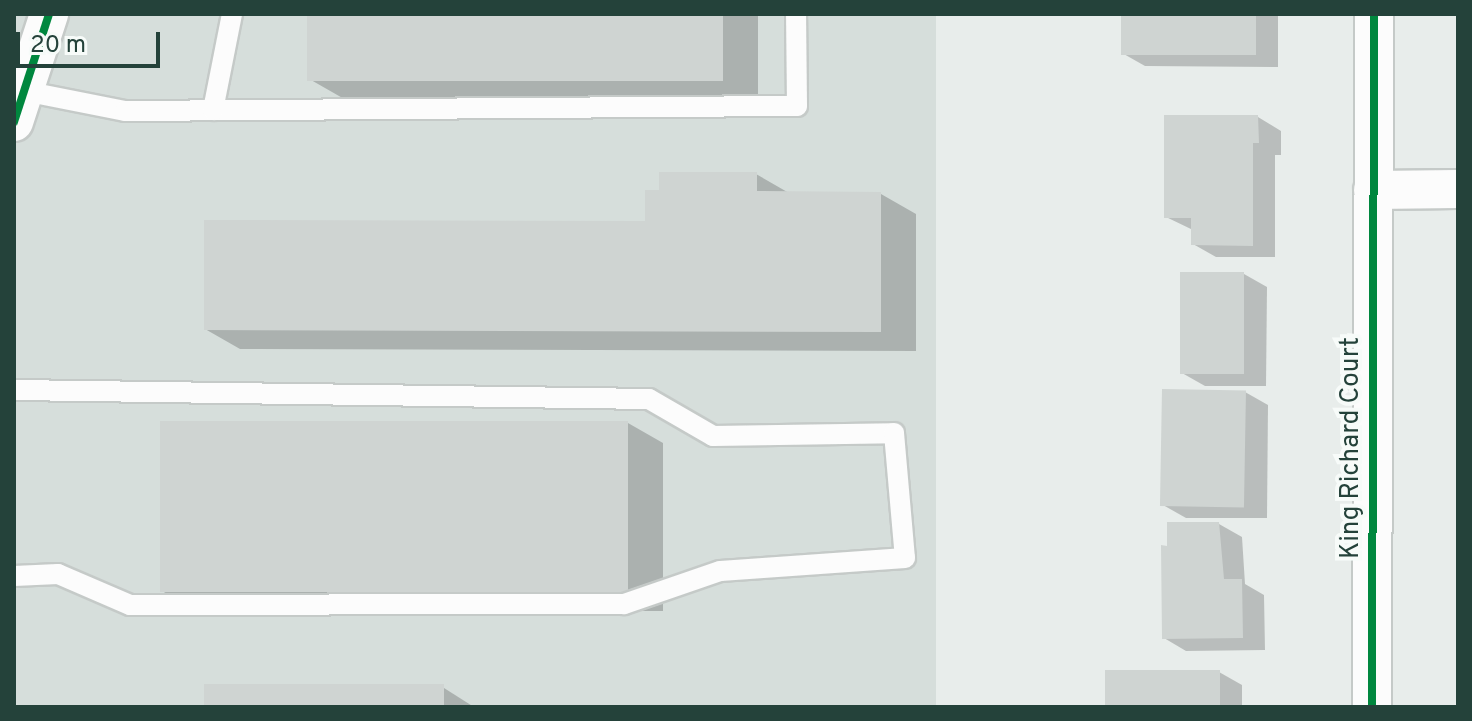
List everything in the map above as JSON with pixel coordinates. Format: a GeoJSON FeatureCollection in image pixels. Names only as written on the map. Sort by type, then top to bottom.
{"type":"FeatureCollection","features":[{"type":"Feature","properties":{"kind":"street"},"geometry":{"type":"LineString","coordinates":[[19,107],[49,14]]}},
{"type":"Feature","properties":{"kind":"street","name":"King Richard Court"},"geometry":{"type":"LineString","coordinates":[[1372,707],[1374,14]]}},
{"type":"Feature","properties":{"kind":"street"},"geometry":{"type":"LineString","coordinates":[[1373,190],[1458,189]]}},
{"type":"Feature","properties":{"kind":"lane"},"geometry":{"type":"LineString","coordinates":[[213,110],[232,14]]}},
{"type":"Feature","properties":{"kind":"lane"},"geometry":{"type":"LineString","coordinates":[[19,107],[125,111],[797,106],[796,14]]}},
{"type":"Feature","properties":{"kind":"lane"},"geometry":{"type":"LineString","coordinates":[[14,390],[649,399],[713,436],[894,433],[905,558],[720,571],[624,604],[130,605],[58,574],[14,576]]}},
{"type":"Feature","properties":{"kind":"shaded area"},"geometry":{"type":"Polygon","coordinates":[[[14,14],[936,14],[936,707],[14,707],[14,14]]]}},
{"type":"Feature","properties":{"kind":"building"},"geometry":{"type":"Polygon","coordinates":[[[307,14],[723,14],[723,81],[307,81],[307,14]]]}},
{"type":"Feature","properties":{"kind":"building"},"geometry":{"type":"Polygon","coordinates":[[[1121,14],[1256,14],[1256,55],[1121,55],[1121,14]]]}},
{"type":"Feature","properties":{"kind":"building"},"geometry":{"type":"Polygon","coordinates":[[[1164,115],[1258,115],[1259,143],[1253,143],[1253,246],[1191,245],[1191,218],[1164,218],[1164,115]]]}},
{"type":"Feature","properties":{"kind":"building"},"geometry":{"type":"Polygon","coordinates":[[[659,172],[757,172],[757,191],[881,192],[881,332],[204,330],[204,220],[645,221],[645,190],[659,190],[659,172]]]}},
{"type":"Feature","properties":{"kind":"building"},"geometry":{"type":"Polygon","coordinates":[[[1180,272],[1244,272],[1244,374],[1180,374],[1180,272]]]}},
{"type":"Feature","properties":{"kind":"building"},"geometry":{"type":"Polygon","coordinates":[[[1162,389],[1246,390],[1244,507],[1160,506],[1162,389]]]}},
{"type":"Feature","properties":{"kind":"building"},"geometry":{"type":"Polygon","coordinates":[[[160,421],[628,421],[628,592],[160,592],[160,421]]]}},
{"type":"Feature","properties":{"kind":"building"},"geometry":{"type":"Polygon","coordinates":[[[1167,522],[1219,522],[1224,579],[1242,579],[1243,638],[1162,639],[1161,545],[1167,546],[1167,522]]]}},
{"type":"Feature","properties":{"kind":"building"},"geometry":{"type":"Polygon","coordinates":[[[1105,670],[1220,670],[1220,707],[1105,707],[1105,670]]]}},
{"type":"Feature","properties":{"kind":"building"},"geometry":{"type":"Polygon","coordinates":[[[204,684],[444,684],[444,707],[204,707],[204,684]]]}},
{"type":"Feature","properties":{"kind":"cycle path"},"geometry":{"type":"LineString","coordinates":[[14,122],[49,14]]}},
{"type":"Feature","properties":{"kind":"cycle path"},"geometry":{"type":"LineString","coordinates":[[1372,707],[1374,14]]}}]}
